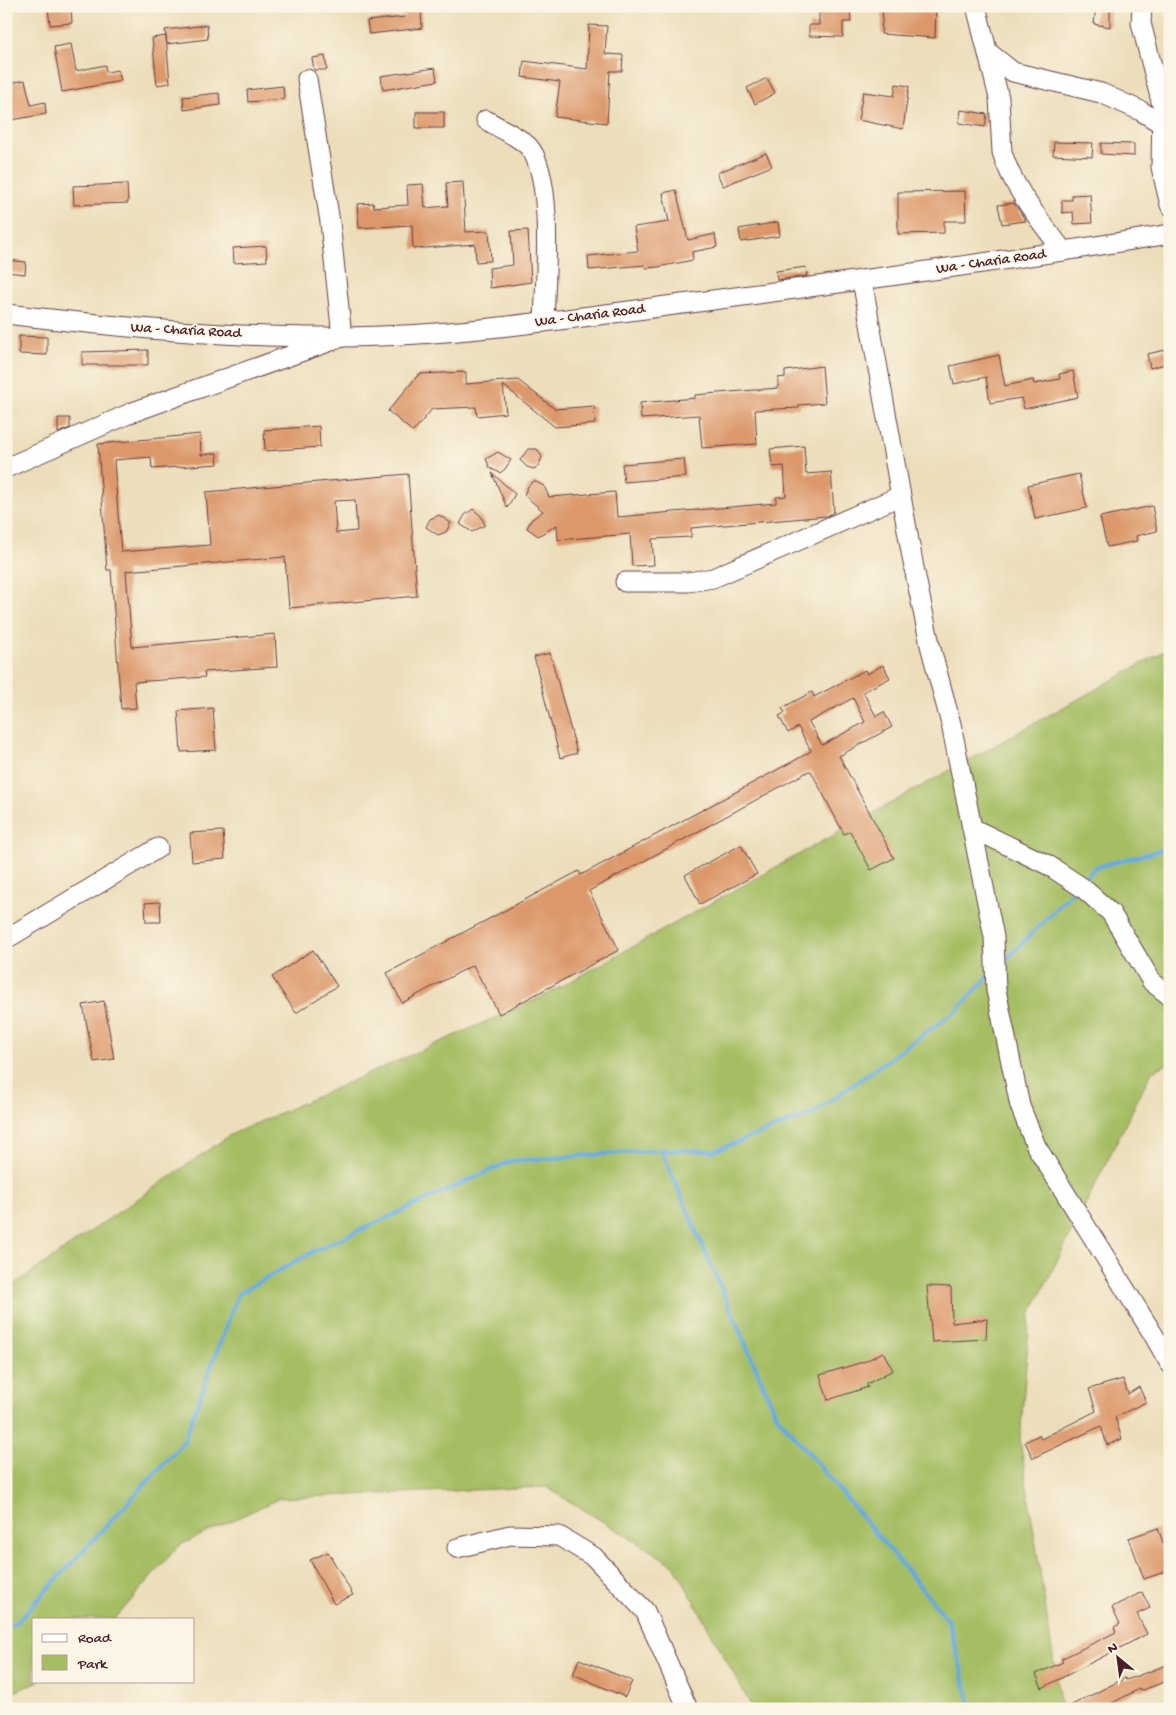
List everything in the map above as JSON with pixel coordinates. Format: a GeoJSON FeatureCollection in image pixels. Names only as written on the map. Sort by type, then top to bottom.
{"type":"FeatureCollection","features":[{"type":"Feature","properties":{"kind":"street"},"geometry":{"type":"LineString","coordinates":[[976,6],[999,98],[1004,160],[1018,189],[1063,251]]}},
{"type":"Feature","properties":{"kind":"street"},"geometry":{"type":"LineString","coordinates":[[1142,6],[1141,23],[1166,127],[1161,167],[1170,205]]}},
{"type":"Feature","properties":{"kind":"street"},"geometry":{"type":"LineString","coordinates":[[988,52],[1013,72],[1100,93],[1141,111],[1166,127]]}},
{"type":"Feature","properties":{"kind":"street"},"geometry":{"type":"LineString","coordinates":[[6,468],[133,412],[342,337],[330,222],[308,78]]}},
{"type":"Feature","properties":{"kind":"street"},"geometry":{"type":"LineString","coordinates":[[486,120],[528,146],[537,158],[543,175],[546,208],[544,322]]}},
{"type":"Feature","properties":{"kind":"street","name":"Wa - Charia Road"},"geometry":{"type":"LineString","coordinates":[[6,314],[151,330],[342,337],[544,322],[862,280],[1170,234]]}},
{"type":"Feature","properties":{"kind":"street"},"geometry":{"type":"LineString","coordinates":[[862,280],[900,496],[928,635],[951,724],[994,937],[996,990],[1020,1106],[1036,1146],[1168,1355]]}},
{"type":"Feature","properties":{"kind":"street"},"geometry":{"type":"LineString","coordinates":[[625,582],[688,582],[712,578],[900,496]]}},
{"type":"Feature","properties":{"kind":"street"},"geometry":{"type":"LineString","coordinates":[[972,828],[1048,866],[1083,888],[1111,914],[1152,982],[1170,996]]}},
{"type":"Feature","properties":{"kind":"street"},"geometry":{"type":"LineString","coordinates":[[6,939],[158,848]]}},
{"type":"Feature","properties":{"kind":"street"},"geometry":{"type":"LineString","coordinates":[[457,1548],[510,1535],[559,1536],[594,1557],[645,1611],[688,1709]]}},
{"type":"Feature","properties":{"kind":"green space"},"geometry":{"type":"Polygon","coordinates":[[[1170,648],[1170,1063],[1152,1071],[1030,1315],[1020,1440],[1061,1709],[753,1709],[674,1565],[546,1487],[280,1498],[178,1546],[116,1618],[32,1618],[32,1682],[37,1682],[6,1696],[6,1290],[230,1135],[544,996],[1170,648]]]}},
{"type":"Feature","properties":{"kind":"building"},"geometry":{"type":"Polygon","coordinates":[[[71,6],[72,23],[50,25],[48,8],[71,6]]]}},
{"type":"Feature","properties":{"kind":"building"},"geometry":{"type":"Polygon","coordinates":[[[819,6],[850,6],[851,22],[843,22],[843,37],[809,36],[809,25],[819,25],[819,6]]]}},
{"type":"Feature","properties":{"kind":"building"},"geometry":{"type":"Polygon","coordinates":[[[883,6],[936,6],[935,38],[881,34],[883,6]]]}},
{"type":"Feature","properties":{"kind":"building"},"geometry":{"type":"Polygon","coordinates":[[[1096,6],[1110,6],[1110,27],[1094,24],[1096,6]]]}},
{"type":"Feature","properties":{"kind":"building"},"geometry":{"type":"Polygon","coordinates":[[[421,10],[422,28],[369,34],[367,21],[405,17],[404,12],[421,10]]]}},
{"type":"Feature","properties":{"kind":"building"},"geometry":{"type":"Polygon","coordinates":[[[207,25],[208,39],[167,44],[165,30],[207,25]]]}},
{"type":"Feature","properties":{"kind":"building"},"geometry":{"type":"Polygon","coordinates":[[[589,25],[607,26],[605,54],[623,55],[622,71],[610,71],[607,123],[555,117],[560,82],[522,77],[524,61],[587,69],[589,25]]]}},
{"type":"Feature","properties":{"kind":"building"},"geometry":{"type":"Polygon","coordinates":[[[166,36],[170,83],[157,85],[152,38],[166,36]]]}},
{"type":"Feature","properties":{"kind":"building"},"geometry":{"type":"Polygon","coordinates":[[[71,44],[76,71],[105,65],[106,72],[118,70],[121,81],[62,92],[54,47],[71,44]]]}},
{"type":"Feature","properties":{"kind":"building"},"geometry":{"type":"Polygon","coordinates":[[[325,56],[327,70],[314,70],[312,58],[325,56]]]}},
{"type":"Feature","properties":{"kind":"building"},"geometry":{"type":"Polygon","coordinates":[[[435,68],[437,81],[383,90],[381,76],[435,68]]]}},
{"type":"Feature","properties":{"kind":"building"},"geometry":{"type":"Polygon","coordinates":[[[767,78],[775,93],[755,104],[747,88],[767,78]]]}},
{"type":"Feature","properties":{"kind":"building"},"geometry":{"type":"Polygon","coordinates":[[[25,80],[31,105],[45,102],[46,114],[6,121],[6,84],[25,80]]]}},
{"type":"Feature","properties":{"kind":"building"},"geometry":{"type":"Polygon","coordinates":[[[896,84],[909,86],[903,129],[858,120],[863,92],[894,96],[896,84]]]}},
{"type":"Feature","properties":{"kind":"building"},"geometry":{"type":"Polygon","coordinates":[[[283,86],[284,99],[248,102],[247,90],[283,86]]]}},
{"type":"Feature","properties":{"kind":"building"},"geometry":{"type":"Polygon","coordinates":[[[219,93],[220,105],[184,110],[183,97],[219,93]]]}},
{"type":"Feature","properties":{"kind":"building"},"geometry":{"type":"Polygon","coordinates":[[[961,110],[987,114],[985,127],[959,123],[961,110]]]}},
{"type":"Feature","properties":{"kind":"building"},"geometry":{"type":"Polygon","coordinates":[[[416,112],[444,112],[444,128],[416,128],[416,112]]]}},
{"type":"Feature","properties":{"kind":"building"},"geometry":{"type":"Polygon","coordinates":[[[1054,142],[1093,143],[1092,157],[1053,155],[1054,142]]]}},
{"type":"Feature","properties":{"kind":"building"},"geometry":{"type":"Polygon","coordinates":[[[1101,143],[1134,144],[1134,156],[1101,154],[1101,143]]]}},
{"type":"Feature","properties":{"kind":"building"},"geometry":{"type":"Polygon","coordinates":[[[766,153],[772,166],[723,186],[717,173],[766,153]]]}},
{"type":"Feature","properties":{"kind":"building"},"geometry":{"type":"Polygon","coordinates":[[[463,182],[466,232],[489,231],[491,261],[476,262],[475,244],[413,249],[412,225],[359,228],[357,204],[373,203],[374,207],[408,205],[407,185],[423,184],[425,208],[448,206],[446,183],[463,182]]]}},
{"type":"Feature","properties":{"kind":"building"},"geometry":{"type":"Polygon","coordinates":[[[127,184],[128,203],[74,205],[73,186],[127,184]]]}},
{"type":"Feature","properties":{"kind":"building"},"geometry":{"type":"Polygon","coordinates":[[[676,190],[688,240],[715,234],[717,247],[692,252],[693,260],[658,267],[646,268],[645,265],[589,270],[588,256],[638,251],[634,227],[669,222],[663,193],[676,190]]]}},
{"type":"Feature","properties":{"kind":"building"},"geometry":{"type":"Polygon","coordinates":[[[965,191],[966,221],[944,221],[944,233],[898,234],[898,192],[965,191]]]}},
{"type":"Feature","properties":{"kind":"building"},"geometry":{"type":"Polygon","coordinates":[[[1090,194],[1092,223],[1074,224],[1073,212],[1062,213],[1062,200],[1072,200],[1072,195],[1090,194]]]}},
{"type":"Feature","properties":{"kind":"building"},"geometry":{"type":"Polygon","coordinates":[[[1014,203],[1026,221],[1002,224],[998,205],[1014,203]]]}},
{"type":"Feature","properties":{"kind":"building"},"geometry":{"type":"Polygon","coordinates":[[[778,222],[780,236],[741,242],[739,229],[778,222]]]}},
{"type":"Feature","properties":{"kind":"building"},"geometry":{"type":"Polygon","coordinates":[[[528,230],[531,282],[490,288],[489,268],[513,265],[511,231],[528,230]]]}},
{"type":"Feature","properties":{"kind":"building"},"geometry":{"type":"Polygon","coordinates":[[[266,246],[267,261],[234,263],[233,248],[266,246]]]}},
{"type":"Feature","properties":{"kind":"building"},"geometry":{"type":"Polygon","coordinates":[[[6,260],[26,262],[25,274],[6,272],[6,260]]]}},
{"type":"Feature","properties":{"kind":"building"},"geometry":{"type":"Polygon","coordinates":[[[806,267],[807,276],[777,280],[776,271],[806,267]]]}},
{"type":"Feature","properties":{"kind":"building"},"geometry":{"type":"Polygon","coordinates":[[[19,336],[47,337],[47,355],[19,354],[19,336]]]}},
{"type":"Feature","properties":{"kind":"building"},"geometry":{"type":"Polygon","coordinates":[[[1170,349],[1170,363],[1150,368],[1147,354],[1170,349]]]}},
{"type":"Feature","properties":{"kind":"building"},"geometry":{"type":"Polygon","coordinates":[[[148,350],[148,365],[82,365],[82,352],[148,350]]]}},
{"type":"Feature","properties":{"kind":"building"},"geometry":{"type":"Polygon","coordinates":[[[999,355],[1005,386],[1033,380],[1034,384],[1060,379],[1059,374],[1073,371],[1078,397],[1024,409],[1021,398],[990,403],[986,377],[954,384],[950,366],[999,355]]]}},
{"type":"Feature","properties":{"kind":"building"},"geometry":{"type":"Polygon","coordinates":[[[822,366],[825,403],[799,405],[799,408],[755,410],[757,444],[702,448],[699,415],[641,419],[640,403],[695,398],[695,395],[778,388],[778,378],[785,377],[785,371],[822,366]]]}},
{"type":"Feature","properties":{"kind":"building"},"geometry":{"type":"Polygon","coordinates":[[[466,372],[466,384],[518,380],[555,409],[594,406],[595,424],[555,427],[503,385],[506,413],[477,416],[476,407],[432,409],[413,432],[388,411],[419,374],[466,372]]]}},
{"type":"Feature","properties":{"kind":"building"},"geometry":{"type":"Polygon","coordinates":[[[58,418],[70,418],[70,428],[58,433],[58,418]]]}},
{"type":"Feature","properties":{"kind":"building"},"geometry":{"type":"Polygon","coordinates":[[[319,426],[320,447],[265,451],[264,430],[319,426]]]}},
{"type":"Feature","properties":{"kind":"building"},"geometry":{"type":"Polygon","coordinates":[[[200,434],[201,455],[217,453],[218,464],[152,469],[151,457],[114,460],[121,552],[210,545],[206,492],[408,474],[417,596],[289,608],[285,557],[126,571],[132,647],[275,634],[277,667],[204,672],[205,677],[134,682],[136,708],[121,709],[111,570],[107,570],[98,444],[200,434]],[[355,500],[334,501],[336,533],[357,531],[355,500]]]}},
{"type":"Feature","properties":{"kind":"building"},"geometry":{"type":"Polygon","coordinates":[[[804,446],[806,474],[831,472],[834,512],[827,516],[691,528],[691,537],[652,539],[654,565],[632,566],[630,534],[558,540],[557,525],[538,536],[527,528],[531,520],[543,511],[524,495],[528,486],[534,481],[544,486],[549,497],[615,492],[617,517],[776,503],[776,497],[786,496],[784,466],[772,467],[770,449],[804,446]]]}},
{"type":"Feature","properties":{"kind":"building"},"geometry":{"type":"Polygon","coordinates":[[[528,449],[537,449],[542,457],[539,465],[534,469],[527,467],[520,460],[528,449]]]}},
{"type":"Feature","properties":{"kind":"building"},"geometry":{"type":"Polygon","coordinates":[[[498,452],[511,460],[500,473],[490,468],[486,459],[498,452]]]}},
{"type":"Feature","properties":{"kind":"building"},"geometry":{"type":"Polygon","coordinates":[[[684,459],[686,477],[624,482],[622,464],[684,459]]]}},
{"type":"Feature","properties":{"kind":"building"},"geometry":{"type":"Polygon","coordinates":[[[492,473],[515,494],[507,508],[492,473]]]}},
{"type":"Feature","properties":{"kind":"building"},"geometry":{"type":"Polygon","coordinates":[[[1079,474],[1087,508],[1035,519],[1028,485],[1079,474]]]}},
{"type":"Feature","properties":{"kind":"building"},"geometry":{"type":"Polygon","coordinates":[[[1152,506],[1157,531],[1136,536],[1137,541],[1107,547],[1100,517],[1152,506]]]}},
{"type":"Feature","properties":{"kind":"building"},"geometry":{"type":"Polygon","coordinates":[[[473,509],[481,516],[485,525],[472,532],[460,524],[465,515],[473,509]]]}},
{"type":"Feature","properties":{"kind":"building"},"geometry":{"type":"Polygon","coordinates":[[[439,515],[451,523],[446,532],[438,535],[426,527],[430,519],[439,515]]]}},
{"type":"Feature","properties":{"kind":"building"},"geometry":{"type":"Polygon","coordinates":[[[550,653],[577,753],[560,758],[534,657],[550,653]]]}},
{"type":"Feature","properties":{"kind":"building"},"geometry":{"type":"Polygon","coordinates":[[[883,665],[890,678],[863,692],[876,716],[884,712],[892,727],[839,756],[894,858],[871,870],[850,831],[844,834],[811,771],[809,771],[589,891],[619,950],[499,1014],[473,965],[402,1003],[387,973],[579,871],[581,875],[811,751],[798,727],[788,733],[779,716],[785,713],[782,708],[812,692],[814,697],[865,670],[867,674],[883,665]],[[853,698],[809,722],[822,745],[865,722],[853,698]]]}},
{"type":"Feature","properties":{"kind":"building"},"geometry":{"type":"Polygon","coordinates":[[[213,708],[216,750],[181,752],[178,711],[213,708]]]}},
{"type":"Feature","properties":{"kind":"building"},"geometry":{"type":"Polygon","coordinates":[[[223,831],[225,859],[192,862],[190,833],[223,831]]]}},
{"type":"Feature","properties":{"kind":"building"},"geometry":{"type":"Polygon","coordinates":[[[741,845],[757,874],[700,904],[685,875],[741,845]]]}},
{"type":"Feature","properties":{"kind":"building"},"geometry":{"type":"Polygon","coordinates":[[[160,902],[161,922],[146,922],[145,903],[160,902]]]}},
{"type":"Feature","properties":{"kind":"building"},"geometry":{"type":"Polygon","coordinates":[[[313,950],[337,986],[296,1013],[272,977],[313,950]]]}},
{"type":"Feature","properties":{"kind":"building"},"geometry":{"type":"Polygon","coordinates":[[[104,1001],[114,1059],[94,1062],[83,1005],[104,1001]]]}},
{"type":"Feature","properties":{"kind":"building"},"geometry":{"type":"Polygon","coordinates":[[[927,1286],[951,1287],[952,1323],[987,1319],[986,1339],[932,1342],[927,1286]]]}},
{"type":"Feature","properties":{"kind":"building"},"geometry":{"type":"Polygon","coordinates":[[[883,1352],[893,1370],[867,1384],[868,1387],[828,1400],[820,1375],[866,1361],[883,1352]]]}},
{"type":"Feature","properties":{"kind":"building"},"geometry":{"type":"Polygon","coordinates":[[[1123,1379],[1128,1394],[1139,1387],[1146,1402],[1115,1417],[1122,1439],[1107,1445],[1101,1426],[1033,1458],[1025,1442],[1039,1435],[1041,1439],[1096,1411],[1089,1389],[1123,1379]]]}},
{"type":"Feature","properties":{"kind":"building"},"geometry":{"type":"Polygon","coordinates":[[[1158,1528],[1163,1543],[1167,1541],[1170,1549],[1170,1570],[1144,1579],[1129,1538],[1158,1528]]]}},
{"type":"Feature","properties":{"kind":"building"},"geometry":{"type":"Polygon","coordinates":[[[328,1552],[353,1595],[334,1604],[310,1560],[328,1552]]]}},
{"type":"Feature","properties":{"kind":"building"},"geometry":{"type":"Polygon","coordinates":[[[1142,1592],[1150,1608],[1137,1614],[1147,1634],[1042,1688],[1036,1674],[1063,1662],[1061,1659],[1116,1632],[1114,1627],[1120,1624],[1112,1607],[1142,1592]]]}},
{"type":"Feature","properties":{"kind":"building"},"geometry":{"type":"Polygon","coordinates":[[[579,1659],[632,1681],[625,1697],[573,1674],[579,1659]]]}},
{"type":"Feature","properties":{"kind":"building"},"geometry":{"type":"Polygon","coordinates":[[[1170,1664],[1170,1680],[1140,1691],[1139,1689],[1101,1709],[1064,1709],[1125,1678],[1126,1680],[1170,1664]]]}},
{"type":"Feature","properties":{"kind":"waterway"},"geometry":{"type":"LineString","coordinates":[[1082,881],[1096,867],[1170,848]]}},
{"type":"Feature","properties":{"kind":"waterway"},"geometry":{"type":"LineString","coordinates":[[1000,966],[1075,889]]}},
{"type":"Feature","properties":{"kind":"waterway"},"geometry":{"type":"LineString","coordinates":[[6,1626],[17,1622],[183,1443],[238,1294],[312,1252],[511,1161],[661,1150],[714,1151],[812,1114],[956,1011],[989,976]]}},
{"type":"Feature","properties":{"kind":"waterway"},"geometry":{"type":"LineString","coordinates":[[661,1150],[776,1414],[948,1620],[972,1709]]}}]}
